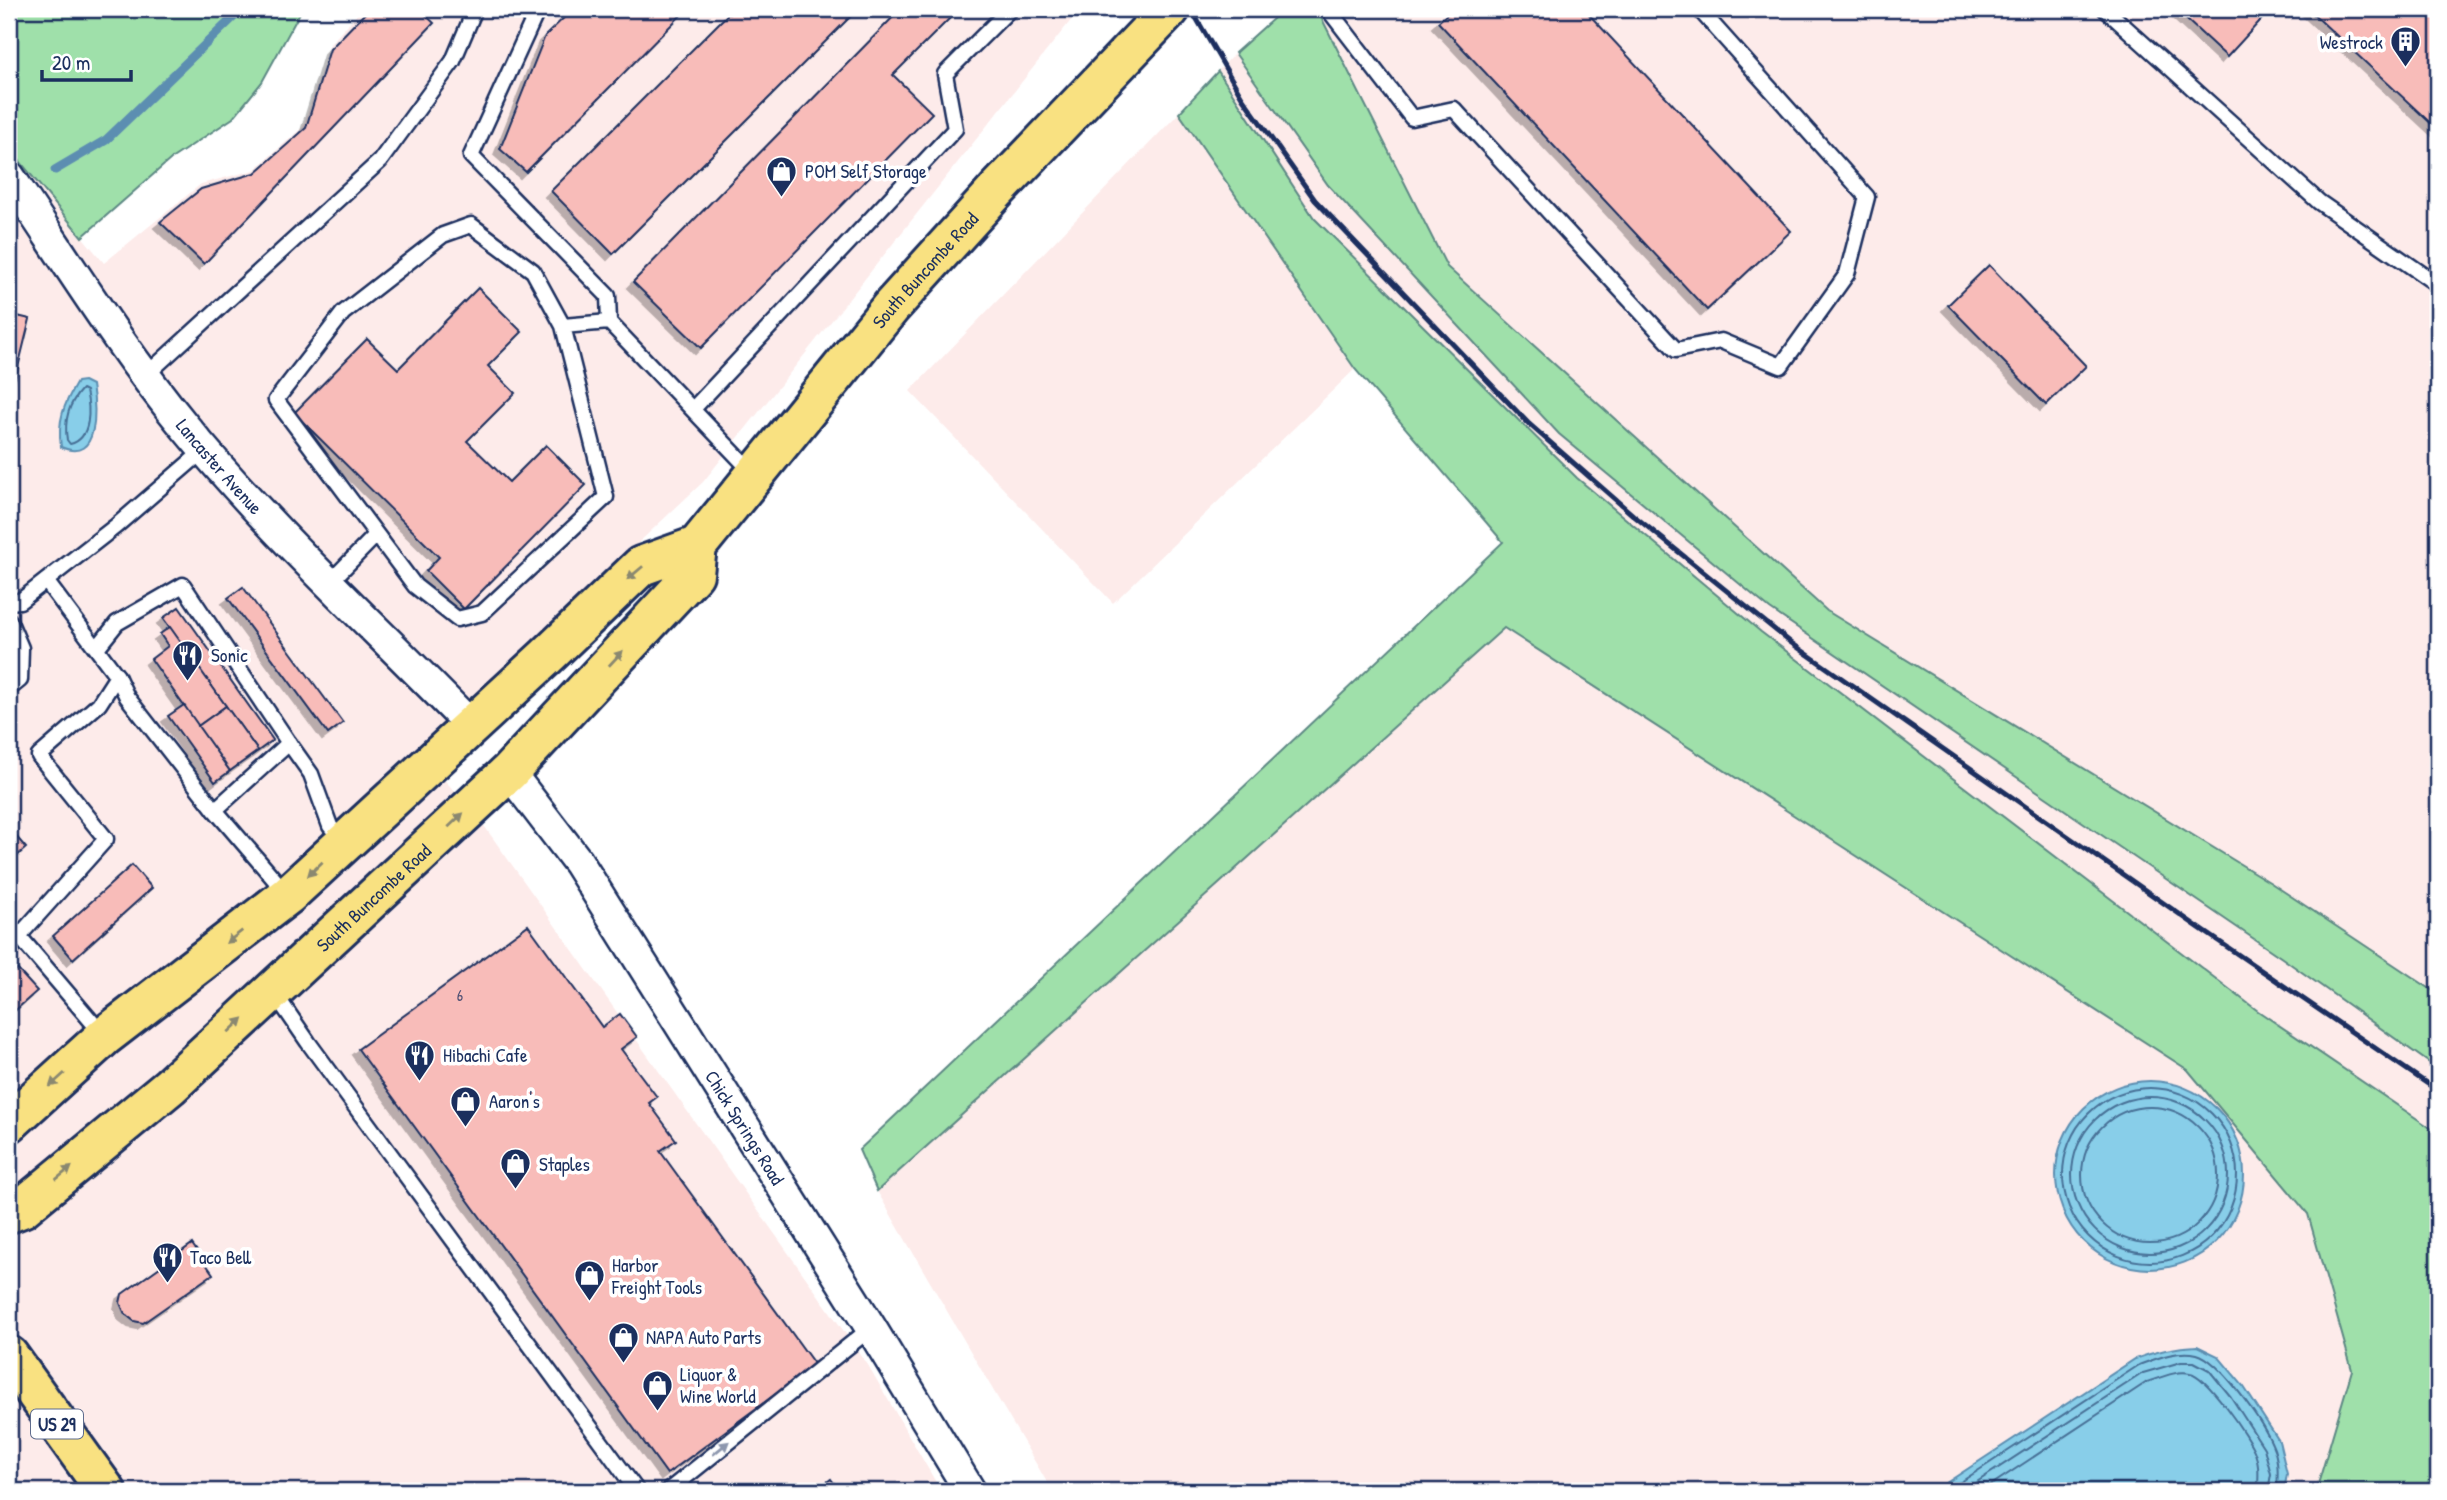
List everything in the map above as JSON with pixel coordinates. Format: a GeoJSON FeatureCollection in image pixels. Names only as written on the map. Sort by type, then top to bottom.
{"type":"FeatureCollection","features":[{"type":"Feature","properties":{"kind":"main road","name":"South Buncombe Road"},"geometry":{"type":"LineString","coordinates":[[9,1213],[22,1208],[170,1086],[509,772],[694,574],[697,546],[891,307],[997,190],[1170,9]]}},
{"type":"Feature","properties":{"kind":"main road"},"geometry":{"type":"LineString","coordinates":[[9,1123],[105,1037],[288,895],[641,566],[697,546]]}},
{"type":"Feature","properties":{"kind":"main road","name":"US 29"},"geometry":{"type":"LineString","coordinates":[[9,1356],[106,1491]]}},
{"type":"Feature","properties":{"kind":"street","name":"Lancaster Avenue"},"geometry":{"type":"LineString","coordinates":[[9,176],[145,376],[204,450],[232,483],[470,725]]}},
{"type":"Feature","properties":{"kind":"street","name":"Chick Springs Road"},"geometry":{"type":"LineString","coordinates":[[509,772],[578,862],[871,1328],[970,1491]]}},
{"type":"Feature","properties":{"kind":"lane"},"geometry":{"type":"LineString","coordinates":[[145,376],[380,161],[453,61],[475,9]]}},
{"type":"Feature","properties":{"kind":"lane"},"geometry":{"type":"LineString","coordinates":[[538,9],[471,156],[608,296],[609,323],[754,474]]}},
{"type":"Feature","properties":{"kind":"lane"},"geometry":{"type":"LineString","coordinates":[[693,409],[955,129],[945,74],[1010,9]]}},
{"type":"Feature","properties":{"kind":"lane"},"geometry":{"type":"LineString","coordinates":[[1332,11],[1412,118],[1454,109],[1676,350],[1721,341],[1781,366],[1847,274],[1867,197],[1699,9]]}},
{"type":"Feature","properties":{"kind":"lane"},"geometry":{"type":"LineString","coordinates":[[2105,9],[2319,202],[2438,285]]}},
{"type":"Feature","properties":{"kind":"lane"},"geometry":{"type":"LineString","coordinates":[[471,225],[533,271],[563,326],[607,497],[482,612],[457,618],[415,586],[276,400],[343,313],[443,235],[471,225]]}},
{"type":"Feature","properties":{"kind":"lane"},"geometry":{"type":"LineString","coordinates":[[563,326],[609,323]]}},
{"type":"Feature","properties":{"kind":"lane"},"geometry":{"type":"LineString","coordinates":[[9,602],[20,601],[46,581],[116,526],[204,450]]}},
{"type":"Feature","properties":{"kind":"lane"},"geometry":{"type":"LineString","coordinates":[[330,582],[376,535]]}},
{"type":"Feature","properties":{"kind":"lane"},"geometry":{"type":"LineString","coordinates":[[46,581],[117,676],[127,697],[215,810],[288,895]]}},
{"type":"Feature","properties":{"kind":"lane"},"geometry":{"type":"LineString","coordinates":[[97,648],[117,623],[183,585],[311,774],[330,826],[343,842]]}},
{"type":"Feature","properties":{"kind":"lane"},"geometry":{"type":"LineString","coordinates":[[9,620],[21,648],[20,680],[9,689]]}},
{"type":"Feature","properties":{"kind":"lane"},"geometry":{"type":"LineString","coordinates":[[105,1037],[14,940],[106,839],[39,756],[99,704],[117,676]]}},
{"type":"Feature","properties":{"kind":"lane"},"geometry":{"type":"LineString","coordinates":[[215,810],[289,743]]}},
{"type":"Feature","properties":{"kind":"lane"},"geometry":{"type":"LineString","coordinates":[[272,990],[637,1491]]}},
{"type":"Feature","properties":{"kind":"lane"},"geometry":{"type":"LineString","coordinates":[[668,1491],[871,1328]]}},
{"type":"Feature","properties":{"kind":"shaded area"},"geometry":{"type":"Polygon","coordinates":[[[362,9],[1080,9],[703,482],[418,750],[480,820],[868,1365],[941,1491],[9,1491],[9,148],[104,263],[201,184],[254,170],[303,127],[330,44],[362,9]]]}},
{"type":"Feature","properties":{"kind":"shaded area"},"geometry":{"type":"Polygon","coordinates":[[[1318,9],[2438,9],[2438,994],[2271,883],[1827,611],[1447,267],[1318,9]]]}},
{"type":"Feature","properties":{"kind":"shaded area"},"geometry":{"type":"Polygon","coordinates":[[[1235,53],[1328,186],[1559,434],[1770,609],[2282,958],[2438,1069],[2438,1133],[2258,1011],[1761,632],[1577,478],[1314,218],[1218,71],[1235,53]]]}},
{"type":"Feature","properties":{"kind":"shaded area"},"geometry":{"type":"Polygon","coordinates":[[[1179,113],[1355,369],[1113,603],[910,391],[1179,113]]]}},
{"type":"Feature","properties":{"kind":"shaded area"},"geometry":{"type":"Polygon","coordinates":[[[1504,628],[2188,1070],[2308,1214],[2352,1370],[2316,1491],[1052,1491],[877,1191],[1504,628]]]}},
{"type":"Feature","properties":{"kind":"green space"},"geometry":{"type":"Polygon","coordinates":[[[9,9],[302,9],[262,82],[233,118],[171,159],[82,237],[9,148],[9,9]]]}},
{"type":"Feature","properties":{"kind":"green space"},"geometry":{"type":"Polygon","coordinates":[[[1284,9],[1317,9],[1447,267],[1827,611],[2271,883],[2438,994],[2438,1069],[2282,958],[1770,609],[1559,434],[1328,185],[1235,53],[1284,9]]]}},
{"type":"Feature","properties":{"kind":"green space"},"geometry":{"type":"Polygon","coordinates":[[[1218,71],[1314,218],[1577,478],[1761,632],[2258,1011],[2438,1133],[2438,1491],[2316,1491],[2352,1370],[2308,1214],[2188,1070],[1504,628],[877,1191],[859,1150],[1503,542],[1355,369],[1179,113],[1218,71]]]}},
{"type":"Feature","properties":{"kind":"water"},"geometry":{"type":"Polygon","coordinates":[[[84,381],[92,385],[93,431],[83,448],[74,450],[61,447],[61,421],[65,405],[77,382],[84,381]]]}},
{"type":"Feature","properties":{"kind":"water"},"geometry":{"type":"Polygon","coordinates":[[[2150,1081],[2186,1088],[2216,1109],[2237,1139],[2244,1175],[2237,1211],[2216,1241],[2186,1262],[2150,1269],[2114,1262],[2084,1241],[2063,1211],[2056,1175],[2063,1139],[2084,1109],[2114,1088],[2150,1081]]]}},
{"type":"Feature","properties":{"kind":"water"},"geometry":{"type":"Polygon","coordinates":[[[2197,1346],[2218,1356],[2244,1387],[2279,1441],[2287,1474],[2284,1491],[1934,1491],[2135,1359],[2166,1350],[2197,1346]]]}},
{"type":"Feature","properties":{"kind":"building"},"geometry":{"type":"Polygon","coordinates":[[[369,9],[419,9],[434,23],[204,264],[160,222],[201,189],[255,173],[306,128],[330,49],[369,9]]]}},
{"type":"Feature","properties":{"kind":"building"},"geometry":{"type":"Polygon","coordinates":[[[573,9],[687,9],[526,172],[500,149],[545,36],[573,9]]]}},
{"type":"Feature","properties":{"kind":"building"},"geometry":{"type":"Polygon","coordinates":[[[733,9],[858,9],[613,254],[551,191],[733,9]]]}},
{"type":"Feature","properties":{"kind":"building","name":"POM Self Storage"},"geometry":{"type":"Polygon","coordinates":[[[901,9],[959,9],[893,75],[932,113],[701,348],[633,282],[901,9]]]}},
{"type":"Feature","properties":{"kind":"building"},"geometry":{"type":"Polygon","coordinates":[[[1453,9],[1584,9],[1791,231],[1707,310],[1438,22],[1453,9]]]}},
{"type":"Feature","properties":{"kind":"building","name":"Westrock"},"geometry":{"type":"Polygon","coordinates":[[[2175,9],[2271,9],[2227,57],[2175,9]]]}},
{"type":"Feature","properties":{"kind":"building","name":"Westrock"},"geometry":{"type":"Polygon","coordinates":[[[2308,9],[2438,9],[2438,130],[2308,9]]]}},
{"type":"Feature","properties":{"kind":"building"},"geometry":{"type":"Polygon","coordinates":[[[1989,265],[2086,366],[2046,405],[1948,305],[1989,265]]]}},
{"type":"Feature","properties":{"kind":"building"},"geometry":{"type":"Polygon","coordinates":[[[478,288],[522,332],[488,366],[515,393],[467,441],[509,482],[546,445],[586,485],[464,609],[426,571],[439,557],[294,413],[367,339],[398,369],[478,288]]]}},
{"type":"Feature","properties":{"kind":"building"},"geometry":{"type":"Polygon","coordinates":[[[9,314],[30,319],[9,404],[9,314]]]}},
{"type":"Feature","properties":{"kind":"building"},"geometry":{"type":"Polygon","coordinates":[[[243,587],[343,723],[328,734],[228,598],[243,587]]]}},
{"type":"Feature","properties":{"kind":"building"},"geometry":{"type":"Polygon","coordinates":[[[179,607],[273,740],[258,751],[163,618],[179,607]]]}},
{"type":"Feature","properties":{"kind":"building","name":"Sonic"},"geometry":{"type":"Polygon","coordinates":[[[170,627],[226,706],[198,726],[151,659],[168,646],[160,634],[170,627]]]}},
{"type":"Feature","properties":{"kind":"building"},"geometry":{"type":"Polygon","coordinates":[[[184,705],[230,771],[215,782],[168,716],[184,705]]]}},
{"type":"Feature","properties":{"kind":"building"},"geometry":{"type":"Polygon","coordinates":[[[226,706],[258,751],[230,771],[198,726],[226,706]]]}},
{"type":"Feature","properties":{"kind":"building"},"geometry":{"type":"Polygon","coordinates":[[[9,828],[26,848],[9,863],[9,828]]]}},
{"type":"Feature","properties":{"kind":"building"},"geometry":{"type":"Polygon","coordinates":[[[132,865],[152,888],[73,959],[53,936],[132,865]]]}},
{"type":"Feature","properties":{"kind":"building"},"geometry":{"type":"Polygon","coordinates":[[[528,925],[602,1027],[620,1014],[637,1037],[621,1049],[657,1097],[649,1103],[676,1140],[660,1151],[815,1365],[667,1474],[358,1049],[528,925]]]}},
{"type":"Feature","properties":{"kind":"building"},"geometry":{"type":"Polygon","coordinates":[[[17,969],[37,991],[9,1016],[9,977],[17,969]]]}},
{"type":"Feature","properties":{"kind":"building","name":"Taco Bell"},"geometry":{"type":"Polygon","coordinates":[[[192,1244],[213,1274],[143,1323],[134,1321],[125,1314],[120,1303],[122,1294],[192,1244]]]}},
{"type":"Feature","properties":{"kind":"building"},"geometry":{"type":"Polygon","coordinates":[[[831,1479],[840,1491],[815,1491],[831,1479]]]}},
{"type":"Feature","properties":{"kind":"waterway"},"geometry":{"type":"LineString","coordinates":[[55,170],[106,140],[242,9]]}},
{"type":"Feature","properties":{"kind":"railway"},"geometry":{"type":"LineString","coordinates":[[1191,9],[1242,97],[1315,200],[1529,424],[1633,515],[1790,642],[2438,1091]]}},
{"type":"Feature","properties":{"kind":"place","name":"Westrock"},"geometry":{"type":"Point","coordinates":[2406,69]}},
{"type":"Feature","properties":{"kind":"place","name":"POM Self Storage"},"geometry":{"type":"Point","coordinates":[782,198]}},
{"type":"Feature","properties":{"kind":"place","name":"Sonic"},"geometry":{"type":"Point","coordinates":[188,682]}},
{"type":"Feature","properties":{"kind":"place","name":"Hibachi Cafe"},"geometry":{"type":"Point","coordinates":[420,1082]}},
{"type":"Feature","properties":{"kind":"place","name":"Aaron's"},"geometry":{"type":"Point","coordinates":[466,1128]}},
{"type":"Feature","properties":{"kind":"place","name":"Staples"},"geometry":{"type":"Point","coordinates":[516,1191]}},
{"type":"Feature","properties":{"kind":"place","name":"Taco Bell"},"geometry":{"type":"Point","coordinates":[167,1284]}},
{"type":"Feature","properties":{"kind":"place","name":"Harbor Freight Tools"},"geometry":{"type":"Point","coordinates":[589,1303]}},
{"type":"Feature","properties":{"kind":"place","name":"NAPA Auto Parts"},"geometry":{"type":"Point","coordinates":[623,1364]}},
{"type":"Feature","properties":{"kind":"place","name":"Liquor & Wine World"},"geometry":{"type":"Point","coordinates":[657,1412]}}]}
